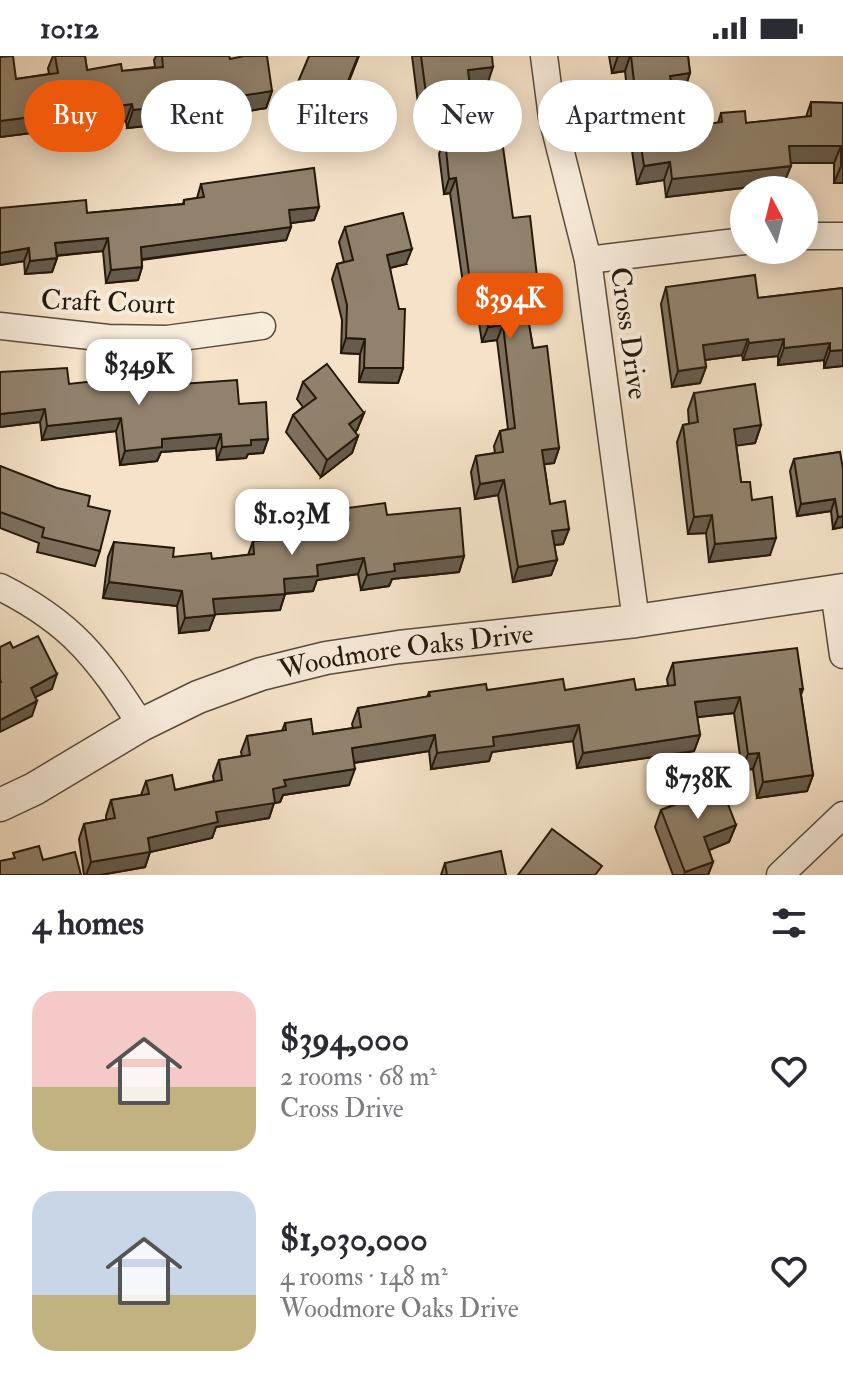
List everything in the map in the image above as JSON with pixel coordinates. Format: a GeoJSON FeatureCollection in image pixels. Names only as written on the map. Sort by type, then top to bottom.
{"type":"FeatureCollection","features":[{"type":"Feature","properties":{"kind":"street","name":"Cross Drive"},"geometry":{"type":"LineString","coordinates":[[544,56],[552,117],[588,260],[636,621]]}},
{"type":"Feature","properties":{"kind":"street"},"geometry":{"type":"LineString","coordinates":[[818,236],[843,236]]}},
{"type":"Feature","properties":{"kind":"street"},"geometry":{"type":"LineString","coordinates":[[588,260],[730,243]]}},
{"type":"Feature","properties":{"kind":"street","name":"Craft Court"},"geometry":{"type":"LineString","coordinates":[[0,326],[108,338],[167,339],[262,326]]}},
{"type":"Feature","properties":{"kind":"street"},"geometry":{"type":"LineString","coordinates":[[0,587],[54,617],[77,637],[111,679],[141,725]]}},
{"type":"Feature","properties":{"kind":"street"},"geometry":{"type":"LineString","coordinates":[[838,591],[843,655]]}},
{"type":"Feature","properties":{"kind":"street","name":"Woodmore Oaks Drive"},"geometry":{"type":"LineString","coordinates":[[0,805],[34,789],[141,725],[198,697],[261,674],[326,658],[399,647],[636,621],[838,591]]}},
{"type":"Feature","properties":{"kind":"street"},"geometry":{"type":"LineString","coordinates":[[780,875],[843,815]]}},
{"type":"Feature","properties":{"kind":"building"},"geometry":{"type":"Polygon","coordinates":[[[13,56],[16,79],[58,73],[55,56],[85,56],[87,70],[121,64],[122,71],[163,67],[162,56],[229,56],[230,59],[267,56],[270,80],[268,92],[252,94],[252,80],[141,80],[141,109],[133,110],[132,104],[125,105],[125,80],[24,80],[24,118],[0,121],[0,57],[13,56]]]}},
{"type":"Feature","properties":{"kind":"building"},"geometry":{"type":"Polygon","coordinates":[[[309,56],[358,56],[349,80],[299,80],[309,56]]]}},
{"type":"Feature","properties":{"kind":"building"},"geometry":{"type":"Polygon","coordinates":[[[421,56],[492,56],[493,67],[468,70],[469,80],[424,80],[421,56]]]}},
{"type":"Feature","properties":{"kind":"building"},"geometry":{"type":"Polygon","coordinates":[[[631,56],[688,56],[690,73],[670,76],[671,80],[634,80],[631,56]]]}},
{"type":"Feature","properties":{"kind":"building"},"geometry":{"type":"Polygon","coordinates":[[[811,102],[843,103],[843,166],[841,146],[789,146],[791,166],[672,179],[670,162],[644,166],[642,152],[714,152],[714,123],[722,122],[721,113],[745,111],[746,123],[811,116],[811,102]]]}},
{"type":"Feature","properties":{"kind":"building"},"geometry":{"type":"Polygon","coordinates":[[[446,152],[504,152],[513,218],[530,216],[538,285],[523,288],[533,348],[547,346],[559,448],[542,450],[550,504],[565,501],[569,529],[552,531],[557,560],[518,567],[504,480],[480,484],[476,456],[503,452],[500,431],[515,428],[503,325],[488,327],[482,295],[472,296],[456,178],[449,179],[446,152]]]}},
{"type":"Feature","properties":{"kind":"building"},"geometry":{"type":"Polygon","coordinates":[[[314,168],[319,207],[289,210],[291,227],[141,247],[142,267],[111,270],[108,238],[55,243],[57,258],[30,261],[29,248],[0,253],[0,208],[86,200],[87,213],[184,204],[184,200],[204,197],[201,184],[314,168]]]}},
{"type":"Feature","properties":{"kind":"building"},"geometry":{"type":"Polygon","coordinates":[[[403,213],[412,249],[387,255],[399,309],[405,309],[403,368],[364,368],[365,339],[346,338],[347,305],[337,264],[353,260],[345,227],[403,213]]]}},
{"type":"Feature","properties":{"kind":"building"},"geometry":{"type":"Polygon","coordinates":[[[755,275],[758,298],[843,288],[843,350],[830,351],[830,343],[784,348],[784,339],[749,343],[748,339],[703,345],[706,367],[678,371],[666,287],[755,275]]]}},
{"type":"Feature","properties":{"kind":"building"},"geometry":{"type":"Polygon","coordinates":[[[327,364],[364,413],[349,424],[358,436],[327,460],[293,415],[316,398],[303,382],[327,364]]]}},
{"type":"Feature","properties":{"kind":"building"},"geometry":{"type":"Polygon","coordinates":[[[67,368],[69,384],[104,380],[105,389],[153,385],[152,375],[180,372],[181,384],[237,380],[239,404],[266,402],[268,439],[251,440],[251,445],[222,447],[221,434],[162,439],[162,447],[125,451],[121,418],[47,426],[45,409],[0,414],[0,372],[67,368]]]}},
{"type":"Feature","properties":{"kind":"building"},"geometry":{"type":"Polygon","coordinates":[[[755,384],[761,425],[734,429],[741,482],[750,482],[752,500],[772,497],[776,538],[715,544],[712,515],[694,517],[683,425],[698,422],[694,393],[755,384]]]}},
{"type":"Feature","properties":{"kind":"building"},"geometry":{"type":"Polygon","coordinates":[[[840,452],[843,516],[838,517],[835,499],[801,504],[794,459],[840,452]]]}},
{"type":"Feature","properties":{"kind":"building"},"geometry":{"type":"Polygon","coordinates":[[[0,466],[57,488],[90,496],[88,506],[110,511],[100,551],[42,537],[44,528],[0,512],[0,466]]]}},
{"type":"Feature","properties":{"kind":"building"},"geometry":{"type":"Polygon","coordinates":[[[385,503],[387,515],[460,508],[464,556],[394,564],[395,571],[367,575],[364,558],[317,565],[318,576],[284,579],[285,594],[213,599],[215,615],[185,618],[182,591],[109,582],[114,542],[174,548],[173,557],[211,553],[212,559],[254,554],[253,541],[327,535],[326,524],[349,520],[347,508],[385,503]]]}},
{"type":"Feature","properties":{"kind":"building"},"geometry":{"type":"Polygon","coordinates":[[[38,636],[57,674],[31,688],[37,701],[0,720],[0,647],[10,642],[13,648],[38,636]]]}},
{"type":"Feature","properties":{"kind":"building"},"geometry":{"type":"Polygon","coordinates":[[[797,648],[813,775],[763,782],[759,753],[748,754],[740,697],[695,702],[700,735],[583,753],[579,725],[493,737],[494,746],[437,753],[435,735],[352,748],[355,769],[284,780],[286,786],[273,789],[275,803],[216,812],[218,822],[148,838],[150,852],[91,862],[84,824],[115,818],[111,800],[149,794],[146,781],[172,775],[175,790],[222,780],[219,760],[250,755],[247,736],[286,730],[285,723],[311,719],[313,734],[361,727],[358,708],[430,696],[429,692],[486,684],[487,690],[563,679],[565,690],[634,679],[636,690],[675,685],[673,663],[797,648]]]}},
{"type":"Feature","properties":{"kind":"building"},"geometry":{"type":"Polygon","coordinates":[[[717,776],[736,825],[704,837],[713,862],[685,872],[661,810],[685,801],[681,789],[717,776]]]}},
{"type":"Feature","properties":{"kind":"building"},"geometry":{"type":"Polygon","coordinates":[[[552,829],[602,866],[595,875],[518,875],[552,829]]]}},
{"type":"Feature","properties":{"kind":"building"},"geometry":{"type":"Polygon","coordinates":[[[39,846],[43,860],[75,852],[81,875],[0,875],[0,861],[15,858],[13,853],[39,846]]]}},
{"type":"Feature","properties":{"kind":"building"},"geometry":{"type":"Polygon","coordinates":[[[501,851],[506,875],[447,875],[445,863],[501,851]]]}}]}
